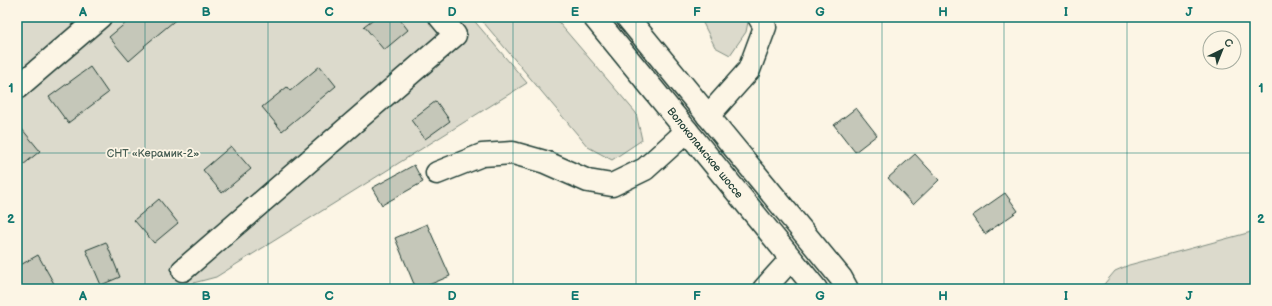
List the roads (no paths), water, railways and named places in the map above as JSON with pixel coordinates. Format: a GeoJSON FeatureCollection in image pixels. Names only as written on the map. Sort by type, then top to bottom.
{"type":"FeatureCollection","features":[{"type":"Feature","properties":{"kind":"main road"},"geometry":{"type":"LineString","coordinates":[[17,88],[100,17]]}},
{"type":"Feature","properties":{"kind":"main road"},"geometry":{"type":"LineString","coordinates":[[183,270],[455,35],[440,17]]}},
{"type":"Feature","properties":{"kind":"main road","name":"Волоколамское шоссе"},"geometry":{"type":"LineString","coordinates":[[594,17],[816,289]]}},
{"type":"Feature","properties":{"kind":"main road"},"geometry":{"type":"LineString","coordinates":[[627,17],[841,278],[847,289]]}},
{"type":"Feature","properties":{"kind":"main road"},"geometry":{"type":"LineString","coordinates":[[708,116],[749,70],[765,27],[759,17]]}},
{"type":"Feature","properties":{"kind":"main road"},"geometry":{"type":"LineString","coordinates":[[437,173],[482,155],[513,153],[545,162],[588,180],[612,185],[645,170],[687,132]]}},
{"type":"Feature","properties":{"kind":"main road"},"geometry":{"type":"LineString","coordinates":[[764,289],[791,259]]}},
{"type":"Feature","properties":{"kind":"park label","name":"СНТ «Керамик-2»"},"geometry":{"type":"Point","coordinates":[153,153]}}]}
